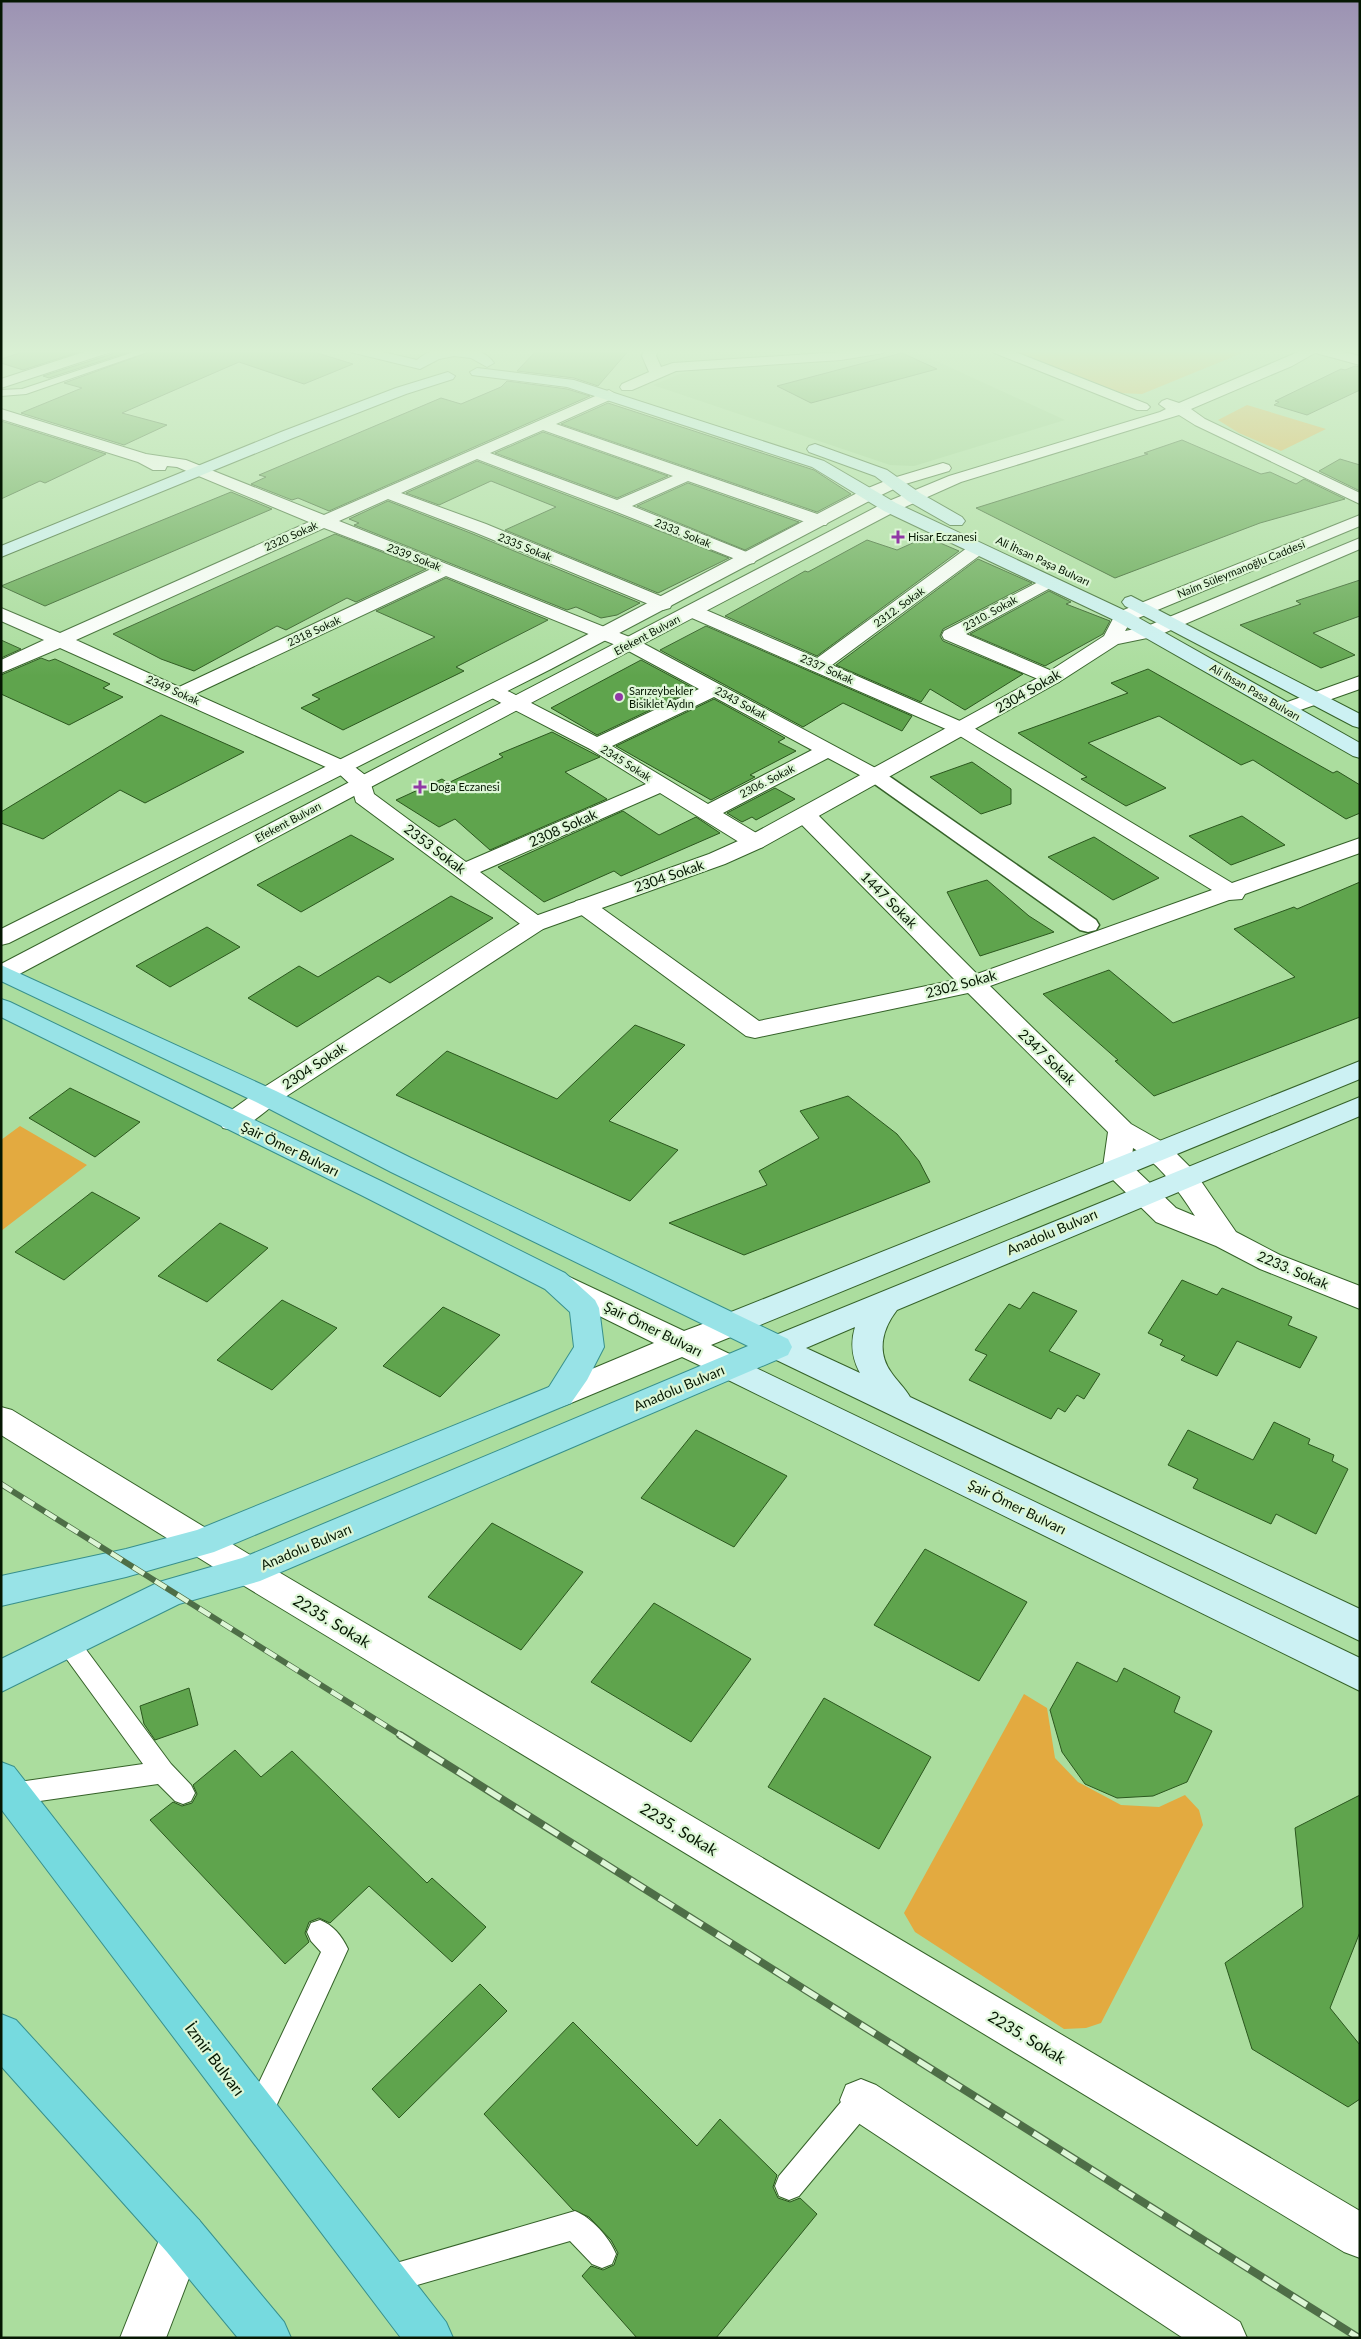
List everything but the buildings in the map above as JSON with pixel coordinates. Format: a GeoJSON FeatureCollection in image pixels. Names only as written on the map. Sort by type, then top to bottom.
{"type":"FeatureCollection","features":[{"type":"Feature","properties":{"kind":"highway","name":"İzmir Bulvarı"},"geometry":{"type":"LineString","coordinates":[[7,1786],[430,2338]]}},
{"type":"Feature","properties":{"kind":"highway"},"geometry":{"type":"LineString","coordinates":[[1,2035],[183,2236],[268,2338]]}},
{"type":"Feature","properties":{"kind":"main road"},"geometry":{"type":"LineString","coordinates":[[1,552],[210,458]]}},
{"type":"Feature","properties":{"kind":"main road"},"geometry":{"type":"LineString","coordinates":[[201,470],[231,458]]}},
{"type":"Feature","properties":{"kind":"main road","name":"Ali İhsan Paşa Bulvarı"},"geometry":{"type":"LineString","coordinates":[[800,458],[818,464],[890,507],[978,548],[1053,575]]}},
{"type":"Feature","properties":{"kind":"main road","name":"Ali İhsan Paşa Bulvarı"},"geometry":{"type":"LineString","coordinates":[[840,458],[881,473],[954,520],[1150,632]]}},
{"type":"Feature","properties":{"kind":"main road"},"geometry":{"type":"LineString","coordinates":[[1,536],[163,469]]}},
{"type":"Feature","properties":{"kind":"main road"},"geometry":{"type":"LineString","coordinates":[[1118,596],[1172,622],[1360,722]]}},
{"type":"Feature","properties":{"kind":"main road","name":"Ali Ihsan Pasa Bulvarı"},"geometry":{"type":"LineString","coordinates":[[1150,632],[1360,752]]}},
{"type":"Feature","properties":{"kind":"main road"},"geometry":{"type":"LineString","coordinates":[[2,973],[267,1096],[401,1164],[778,1347],[1360,1626]]}},
{"type":"Feature","properties":{"kind":"main road","name":"Şair Ömer Bulvarı"},"geometry":{"type":"LineString","coordinates":[[1,1007],[232,1122],[373,1189],[555,1282]]}},
{"type":"Feature","properties":{"kind":"main road"},"geometry":{"type":"LineString","coordinates":[[732,1324],[1360,1069]]}},
{"type":"Feature","properties":{"kind":"main road","name":"Anadolu Bulvarı"},"geometry":{"type":"LineString","coordinates":[[1,1676],[171,1592],[248,1571],[729,1367],[1360,1106]]}},
{"type":"Feature","properties":{"kind":"main road"},"geometry":{"type":"LineString","coordinates":[[1,1591],[126,1563],[202,1542],[560,1395],[576,1372],[589,1347],[584,1308],[555,1282]]}},
{"type":"Feature","properties":{"kind":"main road"},"geometry":{"type":"LineString","coordinates":[[886,1302],[877,1311],[867,1336],[868,1360],[882,1385],[899,1405]]}},
{"type":"Feature","properties":{"kind":"main road","name":"Şair Ömer Bulvarı"},"geometry":{"type":"LineString","coordinates":[[729,1367],[1360,1674]]}},
{"type":"Feature","properties":{"kind":"street","name":"2320 Sokak"},"geometry":{"type":"LineString","coordinates":[[1,667],[467,458]]}},
{"type":"Feature","properties":{"kind":"street","name":"2333. Sokak"},"geometry":{"type":"LineString","coordinates":[[488,458],[618,506],[748,559]]}},
{"type":"Feature","properties":{"kind":"street"},"geometry":{"type":"LineString","coordinates":[[639,458],[820,521]]}},
{"type":"Feature","properties":{"kind":"street","name":"Efekent Bulvarı"},"geometry":{"type":"LineString","coordinates":[[1,938],[344,768],[663,604],[867,495],[896,482],[981,458]]}},
{"type":"Feature","properties":{"kind":"street","name":"Efekent Bulvarı"},"geometry":{"type":"LineString","coordinates":[[2,973],[890,507],[955,479],[1015,458]]}},
{"type":"Feature","properties":{"kind":"street"},"geometry":{"type":"LineString","coordinates":[[1275,458],[1360,499]]}},
{"type":"Feature","properties":{"kind":"street"},"geometry":{"type":"LineString","coordinates":[[144,459],[223,482]]}},
{"type":"Feature","properties":{"kind":"street"},"geometry":{"type":"LineString","coordinates":[[144,459],[163,469],[201,470],[223,482]]}},
{"type":"Feature","properties":{"kind":"street"},"geometry":{"type":"LineString","coordinates":[[618,506],[688,475]]}},
{"type":"Feature","properties":{"kind":"street","name":"2339 Sokak"},"geometry":{"type":"LineString","coordinates":[[223,482],[446,569],[604,634]]}},
{"type":"Feature","properties":{"kind":"street","name":"2335 Sokak"},"geometry":{"type":"LineString","coordinates":[[387,493],[480,528],[663,604]]}},
{"type":"Feature","properties":{"kind":"street","name":"Naim Süleymanoğlu Caddesi"},"geometry":{"type":"LineString","coordinates":[[1123,617],[1360,520]]}},
{"type":"Feature","properties":{"kind":"street","name":"Naim Süleymanoğlu Caddesi"},"geometry":{"type":"LineString","coordinates":[[1112,639],[1150,632],[1360,543]]}},
{"type":"Feature","properties":{"kind":"street","name":"2312. Sokak"},"geometry":{"type":"LineString","coordinates":[[820,665],[978,548]]}},
{"type":"Feature","properties":{"kind":"street","name":"2318 Sokak"},"geometry":{"type":"LineString","coordinates":[[181,693],[446,569]]}},
{"type":"Feature","properties":{"kind":"street","name":"2310. Sokak"},"geometry":{"type":"LineString","coordinates":[[1052,678],[951,635],[1053,575]]}},
{"type":"Feature","properties":{"kind":"street","name":"2337 Sokak"},"geometry":{"type":"LineString","coordinates":[[692,611],[820,665],[962,729],[1232,893]]}},
{"type":"Feature","properties":{"kind":"street","name":"2349 Sokak"},"geometry":{"type":"LineString","coordinates":[[1,614],[181,693],[344,768]]}},
{"type":"Feature","properties":{"kind":"street"},"geometry":{"type":"LineString","coordinates":[[1112,639],[1123,617]]}},
{"type":"Feature","properties":{"kind":"street","name":"2343 Sokak"},"geometry":{"type":"LineString","coordinates":[[604,634],[630,644],[876,776]]}},
{"type":"Feature","properties":{"kind":"street","name":"2304 Sokak"},"geometry":{"type":"LineString","coordinates":[[232,1122],[267,1096],[535,924],[717,859],[755,842],[1052,678],[1112,639]]}},
{"type":"Feature","properties":{"kind":"street"},"geometry":{"type":"LineString","coordinates":[[1286,709],[1360,682]]}},
{"type":"Feature","properties":{"kind":"street"},"geometry":{"type":"LineString","coordinates":[[597,745],[715,689]]}},
{"type":"Feature","properties":{"kind":"street","name":"2345 Sokak"},"geometry":{"type":"LineString","coordinates":[[493,690],[597,745],[755,842]]}},
{"type":"Feature","properties":{"kind":"street","name":"2306. Sokak"},"geometry":{"type":"LineString","coordinates":[[706,813],[828,750]]}},
{"type":"Feature","properties":{"kind":"street","name":"2353 Sokak"},"geometry":{"type":"LineString","coordinates":[[344,768],[361,783],[364,797],[535,924]]}},
{"type":"Feature","properties":{"kind":"street"},"geometry":{"type":"LineString","coordinates":[[876,776],[1088,925]]}},
{"type":"Feature","properties":{"kind":"street","name":"2308 Sokak"},"geometry":{"type":"LineString","coordinates":[[464,871],[661,785]]}},
{"type":"Feature","properties":{"kind":"street","name":"1447 Sokak"},"geometry":{"type":"LineString","coordinates":[[805,816],[973,984]]}},
{"type":"Feature","properties":{"kind":"street","name":"2302 Sokak"},"geometry":{"type":"LineString","coordinates":[[584,906],[755,1030],[973,984],[1232,893],[1360,845]]}},
{"type":"Feature","properties":{"kind":"street","name":"2347 Sokak"},"geometry":{"type":"LineString","coordinates":[[973,984],[1122,1130],[1158,1151]]}},
{"type":"Feature","properties":{"kind":"street"},"geometry":{"type":"LineString","coordinates":[[1117,1167],[1122,1130]]}},
{"type":"Feature","properties":{"kind":"street","name":"2233. Sokak"},"geometry":{"type":"LineString","coordinates":[[1158,1151],[1184,1178],[1226,1239]]}},
{"type":"Feature","properties":{"kind":"street","name":"2233. Sokak"},"geometry":{"type":"LineString","coordinates":[[1117,1167],[1166,1215],[1226,1239],[1270,1262],[1360,1298]]}},
{"type":"Feature","properties":{"kind":"street","name":"Şair Ömer Bulvarı"},"geometry":{"type":"LineString","coordinates":[[555,1282],[729,1367]]}},
{"type":"Feature","properties":{"kind":"street"},"geometry":{"type":"LineString","coordinates":[[560,1395],[682,1343],[732,1324]]}},
{"type":"Feature","properties":{"kind":"street","name":"2235. Sokak"},"geometry":{"type":"LineString","coordinates":[[1,1419],[248,1571],[1360,2236]]}},
{"type":"Feature","properties":{"kind":"street"},"geometry":{"type":"LineString","coordinates":[[861,2100],[1224,2338]]}},
{"type":"Feature","properties":{"kind":"street"},"geometry":{"type":"LineString","coordinates":[[143,2338],[183,2236]]}},
{"type":"Feature","properties":{"kind":"lane"},"geometry":{"type":"LineString","coordinates":[[68,1643],[163,1772],[183,1793]]}},
{"type":"Feature","properties":{"kind":"lane"},"geometry":{"type":"LineString","coordinates":[[7,1786],[163,1772]]}},
{"type":"Feature","properties":{"kind":"lane"},"geometry":{"type":"LineString","coordinates":[[258,2114],[335,1949],[320,1932]]}},
{"type":"Feature","properties":{"kind":"lane"},"geometry":{"type":"LineString","coordinates":[[788,2186],[861,2100]]}},
{"type":"Feature","properties":{"kind":"lane"},"geometry":{"type":"LineString","coordinates":[[386,2280],[575,2225],[602,2254]]}},
{"type":"Feature","properties":{"kind":"shaded area"},"geometry":{"type":"Polygon","coordinates":[[[870,458],[940,458],[914,466],[890,465],[870,458]]]}},
{"type":"Feature","properties":{"kind":"shaded area"},"geometry":{"type":"Polygon","coordinates":[[[20,1126],[87,1165],[1,1231],[1,1140],[20,1126]]]}},
{"type":"Feature","properties":{"kind":"shaded area"},"geometry":{"type":"Polygon","coordinates":[[[1024,1694],[1047,1708],[1055,1758],[1078,1782],[1121,1805],[1159,1807],[1185,1795],[1199,1810],[1203,1825],[1101,2023],[1086,2028],[1064,2029],[915,1932],[904,1913],[1024,1694]]]}},
{"type":"Feature","properties":{"kind":"railway"},"geometry":{"type":"LineString","coordinates":[[1,1484],[402,1736]]}},
{"type":"Feature","properties":{"kind":"railway"},"geometry":{"type":"LineString","coordinates":[[400,1735],[1359,2338]]}},
{"type":"Feature","properties":{"kind":"place","name":"Hisar Eczanesi"},"geometry":{"type":"Point","coordinates":[898,537]}},
{"type":"Feature","properties":{"kind":"place","name":"Sarızeybekler Bisiklet Aydın"},"geometry":{"type":"Point","coordinates":[619,697]}},
{"type":"Feature","properties":{"kind":"place","name":"Doğa Eczanesi"},"geometry":{"type":"Point","coordinates":[420,787]}}]}
